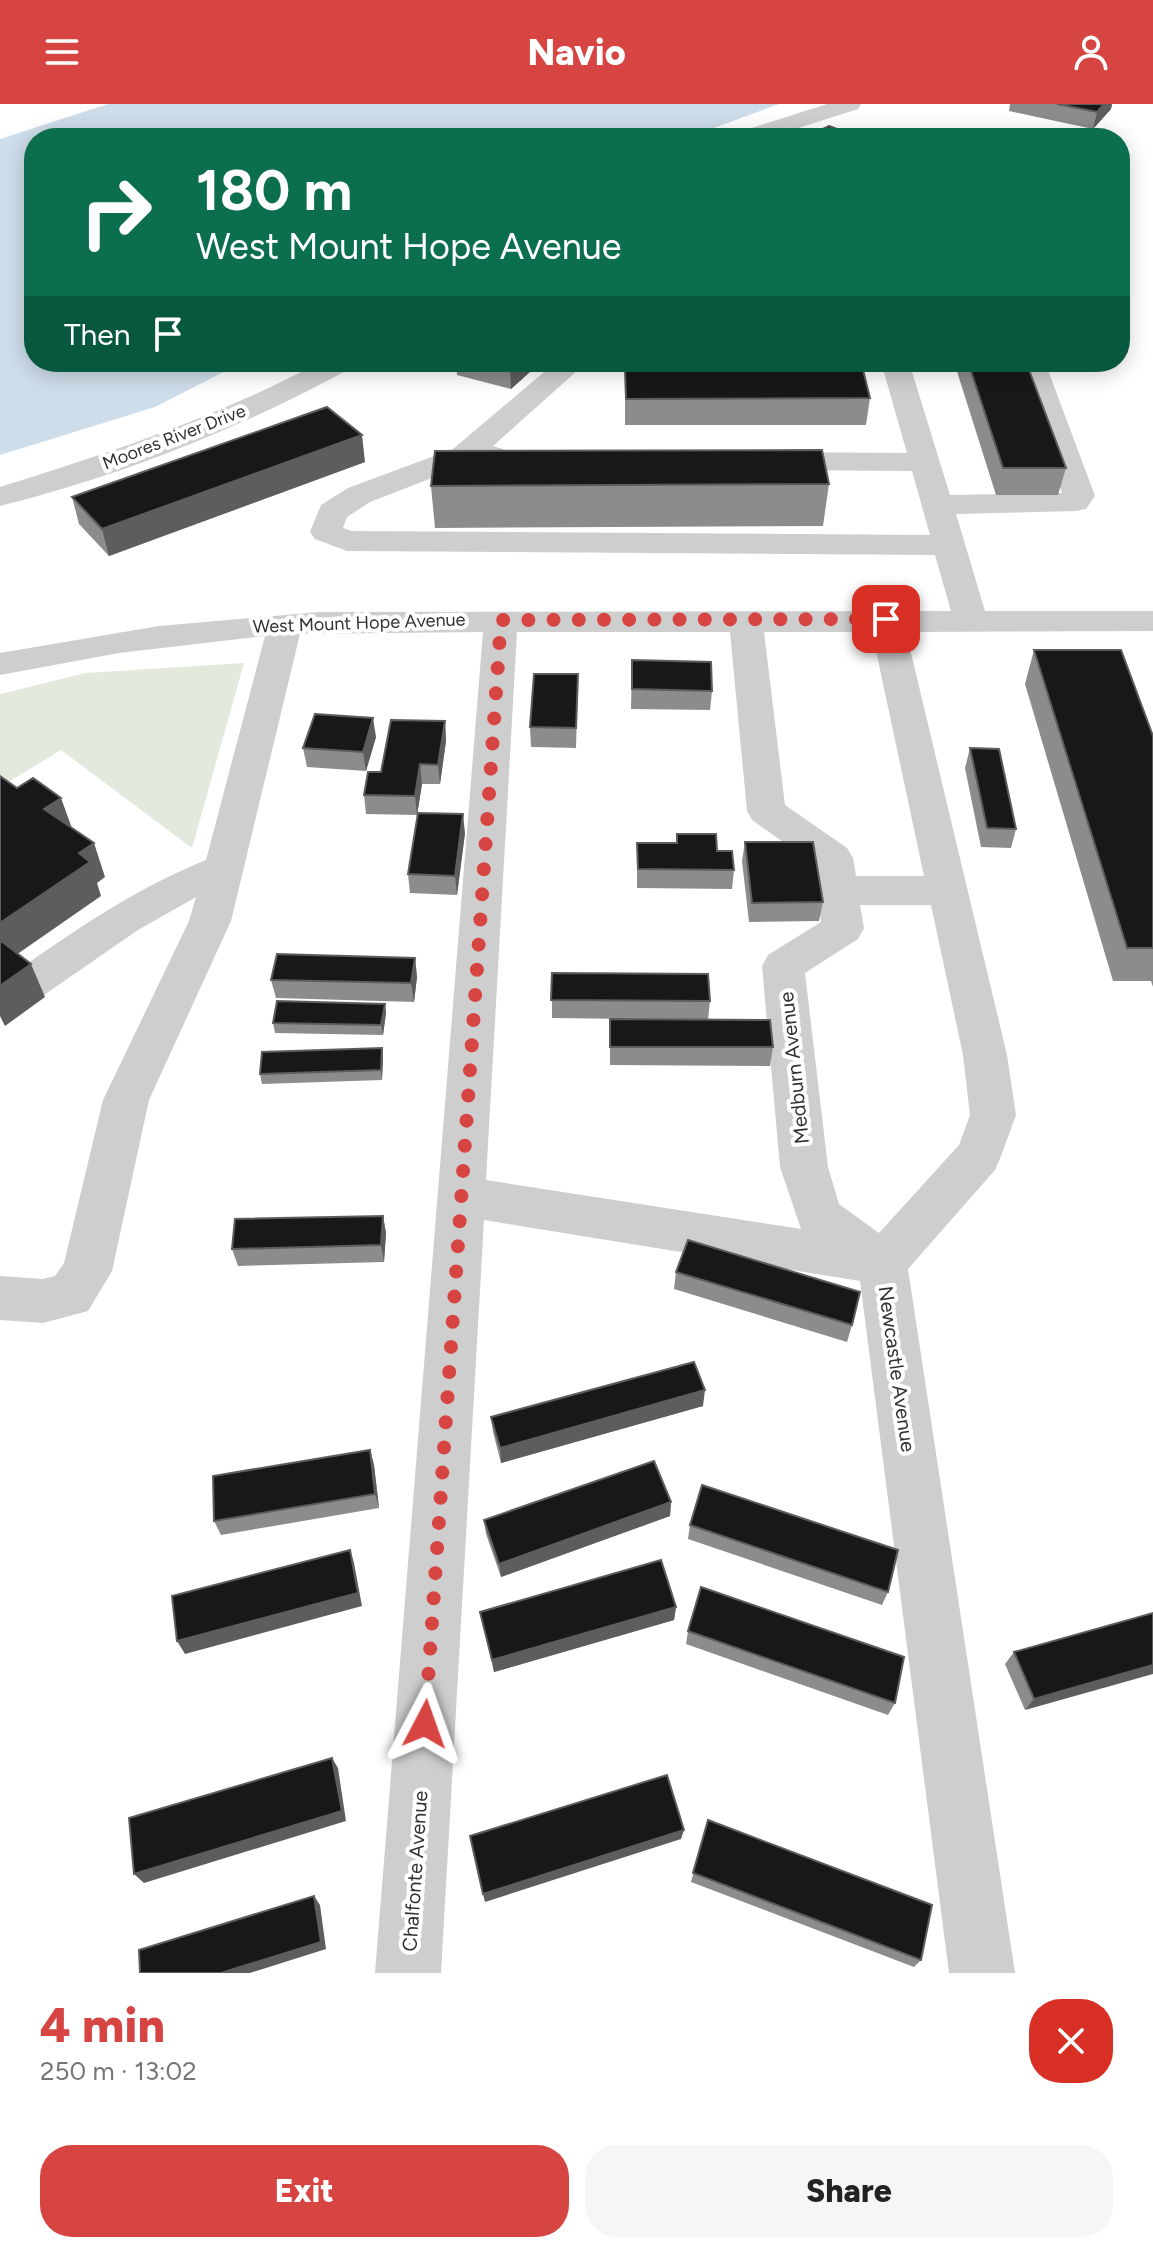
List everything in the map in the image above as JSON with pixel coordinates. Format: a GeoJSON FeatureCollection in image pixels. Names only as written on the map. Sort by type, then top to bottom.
{"type":"FeatureCollection","features":[{"type":"Feature","properties":{"kind":"street"},"geometry":{"type":"LineString","coordinates":[[775,128],[850,104]]}},
{"type":"Feature","properties":{"kind":"street","name":"Moores River Drive"},"geometry":{"type":"LineString","coordinates":[[0,497],[169,442],[239,413],[321,372]]}},
{"type":"Feature","properties":{"kind":"street"},"geometry":{"type":"LineString","coordinates":[[561,372],[464,455],[359,495],[332,512],[326,532],[347,541],[948,545]]}},
{"type":"Feature","properties":{"kind":"street"},"geometry":{"type":"LineString","coordinates":[[898,372],[971,620]]}},
{"type":"Feature","properties":{"kind":"street"},"geometry":{"type":"LineString","coordinates":[[936,505],[1075,502],[1079,496],[1073,476],[1035,372]]}},
{"type":"Feature","properties":{"kind":"street"},"geometry":{"type":"LineString","coordinates":[[464,455],[526,456]]}},
{"type":"Feature","properties":{"kind":"street"},"geometry":{"type":"LineString","coordinates":[[741,460],[923,462]]}},
{"type":"Feature","properties":{"kind":"street","name":"West Mount Hope Avenue"},"geometry":{"type":"LineString","coordinates":[[0,664],[60,650],[191,630],[411,619],[1153,621]]}},
{"type":"Feature","properties":{"kind":"street","name":"Newcastle Avenue"},"geometry":{"type":"LineString","coordinates":[[886,619],[985,1055],[993,1115],[978,1156],[882,1263],[982,1973]]}},
{"type":"Feature","properties":{"kind":"street","name":"Chalfonte Avenue"},"geometry":{"type":"LineString","coordinates":[[408,1973],[501,620]]}},
{"type":"Feature","properties":{"kind":"street","name":"Medburn Avenue"},"geometry":{"type":"LineString","coordinates":[[746,620],[766,811],[833,858],[843,928],[783,966],[804,1167],[819,1216],[882,1263]]}},
{"type":"Feature","properties":{"kind":"street"},"geometry":{"type":"LineString","coordinates":[[0,1298],[43,1301],[70,1295],[87,1271],[126,1100],[210,921],[285,624]]}},
{"type":"Feature","properties":{"kind":"street"},"geometry":{"type":"LineString","coordinates":[[29,984],[164,895],[191,880],[224,868]]}},
{"type":"Feature","properties":{"kind":"street"},"geometry":{"type":"LineString","coordinates":[[838,890],[946,891]]}},
{"type":"Feature","properties":{"kind":"street"},"geometry":{"type":"LineString","coordinates":[[460,1196],[882,1263]]}},
{"type":"Feature","properties":{"kind":"shaded area"},"geometry":{"type":"Polygon","coordinates":[[[244,663],[192,848],[61,750],[0,787],[0,694],[86,673],[244,663]]]}},
{"type":"Feature","properties":{"kind":"water"},"geometry":{"type":"Polygon","coordinates":[[[108,104],[779,104],[714,128],[34,128],[108,104]]]}},
{"type":"Feature","properties":{"kind":"water"},"geometry":{"type":"Polygon","coordinates":[[[24,131],[24,372],[223,372],[155,407],[0,455],[0,139],[24,131]]]}},
{"type":"Feature","properties":{"kind":"building"},"geometry":{"type":"Polygon","coordinates":[[[1057,104],[1104,104],[1097,112],[1057,104]]]}},
{"type":"Feature","properties":{"kind":"building"},"geometry":{"type":"Polygon","coordinates":[[[625,372],[864,372],[870,398],[626,399],[625,372]]]}},
{"type":"Feature","properties":{"kind":"building"},"geometry":{"type":"Polygon","coordinates":[[[971,372],[1030,372],[1066,468],[1003,468],[971,372]]]}},
{"type":"Feature","properties":{"kind":"building"},"geometry":{"type":"Polygon","coordinates":[[[327,407],[362,435],[102,529],[72,497],[327,407]]]}},
{"type":"Feature","properties":{"kind":"building"},"geometry":{"type":"Polygon","coordinates":[[[822,450],[829,484],[431,486],[435,451],[822,450]]]}},
{"type":"Feature","properties":{"kind":"building"},"geometry":{"type":"Polygon","coordinates":[[[1034,650],[1121,650],[1153,736],[1153,948],[1127,948],[1034,650]]]}},
{"type":"Feature","properties":{"kind":"building"},"geometry":{"type":"Polygon","coordinates":[[[632,660],[711,662],[712,691],[632,689],[632,660]]]}},
{"type":"Feature","properties":{"kind":"building"},"geometry":{"type":"Polygon","coordinates":[[[534,674],[578,674],[576,728],[530,727],[534,674]]]}},
{"type":"Feature","properties":{"kind":"building"},"geometry":{"type":"Polygon","coordinates":[[[315,714],[373,718],[363,752],[303,748],[315,714]]]}},
{"type":"Feature","properties":{"kind":"building"},"geometry":{"type":"Polygon","coordinates":[[[391,720],[445,721],[438,765],[420,764],[415,796],[364,795],[368,772],[381,772],[391,720]]]}},
{"type":"Feature","properties":{"kind":"building"},"geometry":{"type":"Polygon","coordinates":[[[970,748],[999,749],[1016,829],[987,828],[970,748]]]}},
{"type":"Feature","properties":{"kind":"building"},"geometry":{"type":"Polygon","coordinates":[[[0,776],[17,788],[33,778],[61,798],[44,809],[94,843],[79,853],[90,862],[0,923],[0,776]]]}},
{"type":"Feature","properties":{"kind":"building"},"geometry":{"type":"Polygon","coordinates":[[[418,813],[463,814],[455,876],[408,874],[418,813]]]}},
{"type":"Feature","properties":{"kind":"building"},"geometry":{"type":"Polygon","coordinates":[[[677,834],[716,834],[717,851],[732,851],[734,870],[638,869],[637,843],[677,843],[677,834]]]}},
{"type":"Feature","properties":{"kind":"building"},"geometry":{"type":"Polygon","coordinates":[[[745,842],[813,842],[823,902],[752,903],[745,842]]]}},
{"type":"Feature","properties":{"kind":"building"},"geometry":{"type":"Polygon","coordinates":[[[0,940],[31,964],[0,986],[0,940]]]}},
{"type":"Feature","properties":{"kind":"building"},"geometry":{"type":"Polygon","coordinates":[[[277,954],[415,958],[411,983],[271,980],[277,954]]]}},
{"type":"Feature","properties":{"kind":"building"},"geometry":{"type":"Polygon","coordinates":[[[552,973],[708,974],[710,1001],[551,1000],[552,973]]]}},
{"type":"Feature","properties":{"kind":"building"},"geometry":{"type":"Polygon","coordinates":[[[277,1001],[385,1004],[381,1025],[273,1023],[277,1001]]]}},
{"type":"Feature","properties":{"kind":"building"},"geometry":{"type":"Polygon","coordinates":[[[610,1019],[770,1020],[773,1047],[610,1047],[610,1019]]]}},
{"type":"Feature","properties":{"kind":"building"},"geometry":{"type":"Polygon","coordinates":[[[382,1048],[381,1070],[260,1074],[262,1052],[382,1048]]]}},
{"type":"Feature","properties":{"kind":"building"},"geometry":{"type":"Polygon","coordinates":[[[383,1216],[381,1245],[232,1249],[235,1219],[383,1216]]]}},
{"type":"Feature","properties":{"kind":"building"},"geometry":{"type":"Polygon","coordinates":[[[688,1240],[860,1292],[852,1325],[676,1272],[688,1240]]]}},
{"type":"Feature","properties":{"kind":"building"},"geometry":{"type":"Polygon","coordinates":[[[694,1362],[705,1390],[500,1448],[491,1417],[694,1362]]]}},
{"type":"Feature","properties":{"kind":"building"},"geometry":{"type":"Polygon","coordinates":[[[370,1450],[375,1494],[214,1521],[213,1476],[370,1450]]]}},
{"type":"Feature","properties":{"kind":"building"},"geometry":{"type":"Polygon","coordinates":[[[654,1461],[671,1502],[499,1564],[484,1520],[654,1461]]]}},
{"type":"Feature","properties":{"kind":"building"},"geometry":{"type":"Polygon","coordinates":[[[702,1485],[898,1550],[888,1592],[690,1525],[702,1485]]]}},
{"type":"Feature","properties":{"kind":"building"},"geometry":{"type":"Polygon","coordinates":[[[350,1550],[358,1593],[177,1641],[172,1596],[350,1550]]]}},
{"type":"Feature","properties":{"kind":"building"},"geometry":{"type":"Polygon","coordinates":[[[661,1560],[676,1607],[492,1660],[480,1612],[661,1560]]]}},
{"type":"Feature","properties":{"kind":"building"},"geometry":{"type":"Polygon","coordinates":[[[701,1587],[904,1657],[895,1703],[688,1631],[701,1587]]]}},
{"type":"Feature","properties":{"kind":"building"},"geometry":{"type":"Polygon","coordinates":[[[1153,1613],[1153,1665],[1034,1699],[1014,1652],[1153,1613]]]}},
{"type":"Feature","properties":{"kind":"building"},"geometry":{"type":"Polygon","coordinates":[[[332,1758],[342,1811],[134,1874],[129,1818],[332,1758]]]}},
{"type":"Feature","properties":{"kind":"building"},"geometry":{"type":"Polygon","coordinates":[[[667,1775],[684,1830],[483,1894],[470,1836],[667,1775]]]}},
{"type":"Feature","properties":{"kind":"building"},"geometry":{"type":"Polygon","coordinates":[[[708,1820],[932,1905],[921,1960],[693,1873],[708,1820]]]}},
{"type":"Feature","properties":{"kind":"building"},"geometry":{"type":"Polygon","coordinates":[[[314,1896],[321,1942],[221,1973],[140,1973],[139,1950],[314,1896]]]}},
{"type":"Feature","properties":{"kind":"route"},"geometry":{"type":"LineString","coordinates":[[425,1724],[501,620],[886,619]]}}]}
